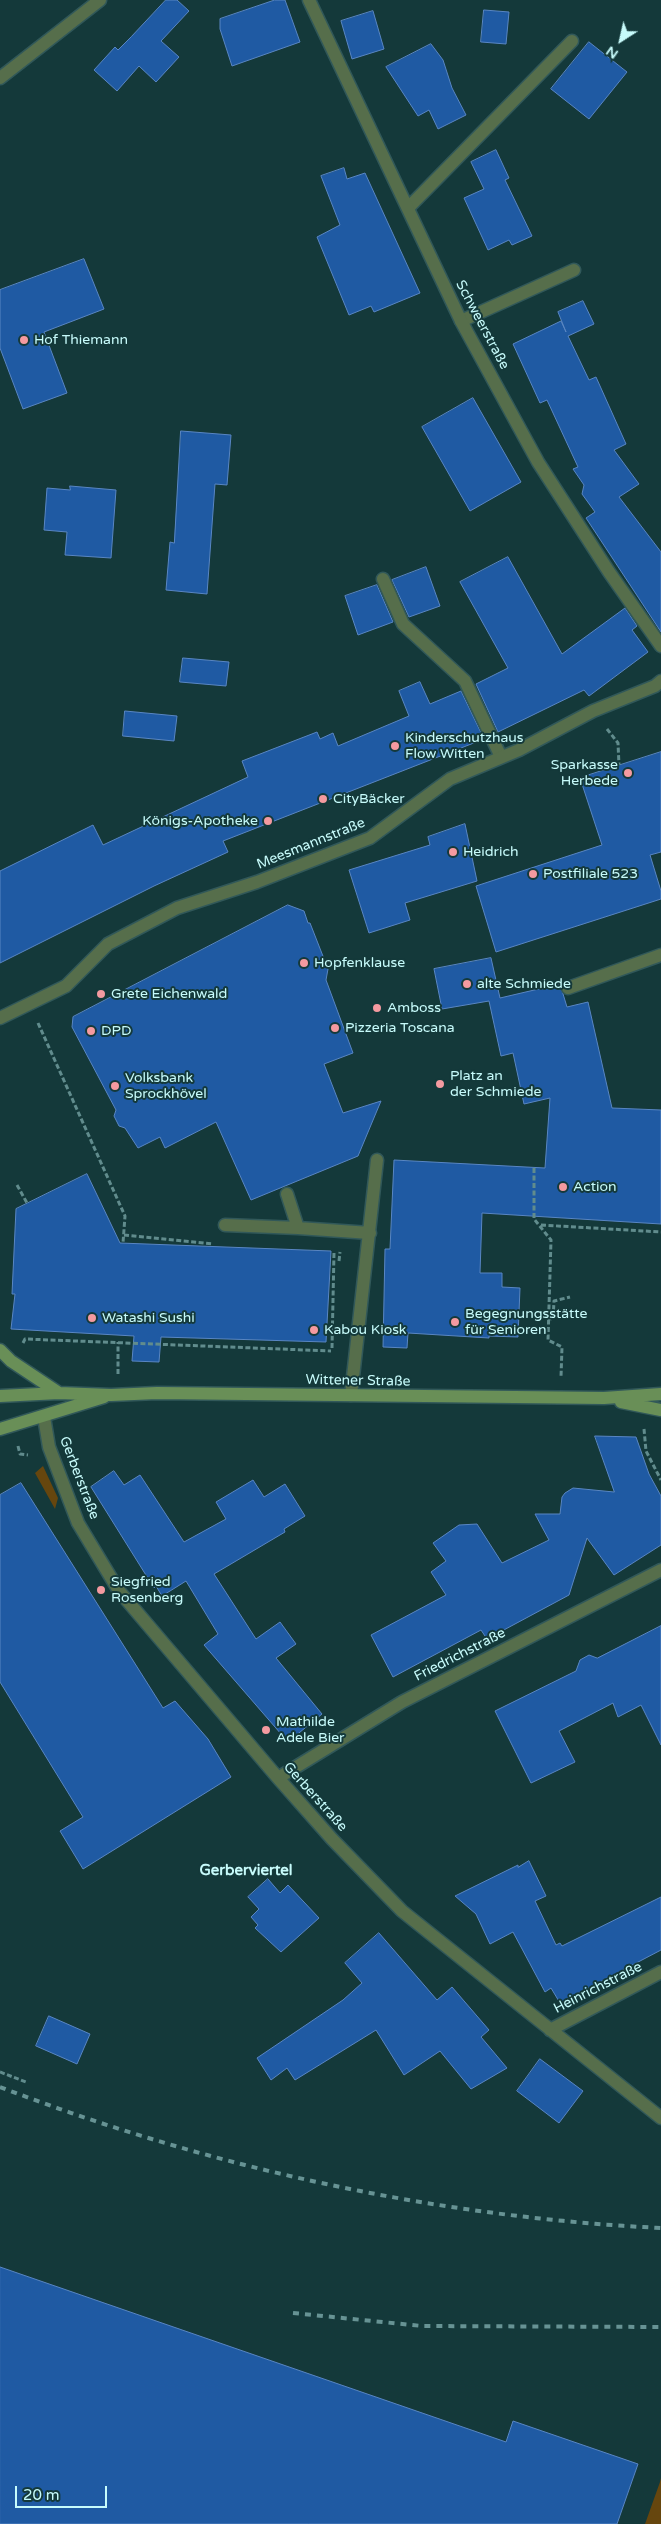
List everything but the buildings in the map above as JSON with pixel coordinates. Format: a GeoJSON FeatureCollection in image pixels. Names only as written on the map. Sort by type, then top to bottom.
{"type":"FeatureCollection","features":[{"type":"Feature","properties":{"kind":"main road"},"geometry":{"type":"LineString","coordinates":[[0,1350],[11,1362],[59,1393]]}},
{"type":"Feature","properties":{"kind":"main road","name":"Wittener Straße"},"geometry":{"type":"LineString","coordinates":[[0,1396],[59,1393],[111,1395],[157,1393],[604,1398],[661,1394]]}},
{"type":"Feature","properties":{"kind":"main road","name":"Wittener Straße"},"geometry":{"type":"LineString","coordinates":[[0,1429],[111,1395]]}},
{"type":"Feature","properties":{"kind":"main road","name":"Wittener Straße"},"geometry":{"type":"LineString","coordinates":[[604,1398],[661,1410]]}},
{"type":"Feature","properties":{"kind":"street"},"geometry":{"type":"LineString","coordinates":[[0,78],[100,0]]}},
{"type":"Feature","properties":{"kind":"street","name":"Schweerstraße"},"geometry":{"type":"LineString","coordinates":[[309,0],[461,321],[538,462],[609,572],[661,646]]}},
{"type":"Feature","properties":{"kind":"street"},"geometry":{"type":"LineString","coordinates":[[408,208],[572,41]]}},
{"type":"Feature","properties":{"kind":"street"},"geometry":{"type":"LineString","coordinates":[[461,321],[574,270]]}},
{"type":"Feature","properties":{"kind":"street"},"geometry":{"type":"LineString","coordinates":[[384,579],[403,624],[464,681],[501,757]]}},
{"type":"Feature","properties":{"kind":"street","name":"Meesmannstraße"},"geometry":{"type":"LineString","coordinates":[[0,1018],[66,986],[108,944],[177,908],[257,882],[370,838],[450,779],[501,757],[593,711],[659,687]]}},
{"type":"Feature","properties":{"kind":"street"},"geometry":{"type":"LineString","coordinates":[[568,988],[661,955]]}},
{"type":"Feature","properties":{"kind":"street"},"geometry":{"type":"LineString","coordinates":[[351,1395],[377,1160]]}},
{"type":"Feature","properties":{"kind":"street"},"geometry":{"type":"LineString","coordinates":[[287,1194],[298,1228]]}},
{"type":"Feature","properties":{"kind":"street"},"geometry":{"type":"LineString","coordinates":[[225,1225],[370,1233]]}},
{"type":"Feature","properties":{"kind":"street","name":"Gerberstraße"},"geometry":{"type":"LineString","coordinates":[[44,1417],[49,1447],[78,1523],[119,1591],[278,1778],[332,1839],[402,1911],[661,2118]]}},
{"type":"Feature","properties":{"kind":"street","name":"Friedrichstraße"},"geometry":{"type":"LineString","coordinates":[[278,1778],[402,1702],[661,1570]]}},
{"type":"Feature","properties":{"kind":"street","name":"Heinrichstraße"},"geometry":{"type":"LineString","coordinates":[[550,2030],[661,1972]]}},
{"type":"Feature","properties":{"kind":"path"},"geometry":{"type":"LineString","coordinates":[[593,711],[618,743],[620,765]]}},
{"type":"Feature","properties":{"kind":"path"},"geometry":{"type":"LineString","coordinates":[[30,1004],[125,1216],[124,1243]]}},
{"type":"Feature","properties":{"kind":"path"},"geometry":{"type":"LineString","coordinates":[[534,1168],[534,1218],[551,1240],[547,1318],[548,1340],[562,1347],[561,1398]]}},
{"type":"Feature","properties":{"kind":"path"},"geometry":{"type":"LineString","coordinates":[[18,1185],[27,1203]]}},
{"type":"Feature","properties":{"kind":"path"},"geometry":{"type":"LineString","coordinates":[[541,1225],[661,1232]]}},
{"type":"Feature","properties":{"kind":"path"},"geometry":{"type":"LineString","coordinates":[[124,1236],[223,1245]]}},
{"type":"Feature","properties":{"kind":"path"},"geometry":{"type":"LineString","coordinates":[[20,1347],[25,1339],[332,1351],[334,1249]]}},
{"type":"Feature","properties":{"kind":"path"},"geometry":{"type":"LineString","coordinates":[[339,1261],[340,1250]]}},
{"type":"Feature","properties":{"kind":"path"},"geometry":{"type":"LineString","coordinates":[[547,1318],[553,1319],[554,1301],[570,1296]]}},
{"type":"Feature","properties":{"kind":"path"},"geometry":{"type":"LineString","coordinates":[[118,1342],[118,1349]]}},
{"type":"Feature","properties":{"kind":"path"},"geometry":{"type":"LineString","coordinates":[[643,1426],[646,1451],[661,1480]]}},
{"type":"Feature","properties":{"kind":"path"},"geometry":{"type":"LineString","coordinates":[[0,2072],[26,2082]]}},
{"type":"Feature","properties":{"kind":"shaded area"},"geometry":{"type":"Polygon","coordinates":[[[43,1466],[58,1498],[55,1509],[35,1473],[43,1466]]]}},
{"type":"Feature","properties":{"kind":"shaded area"},"geometry":{"type":"Polygon","coordinates":[[[661,2478],[661,2524],[645,2524],[660,2482],[661,2478]]]}},
{"type":"Feature","properties":{"kind":"railway"},"geometry":{"type":"LineString","coordinates":[[0,2087],[80,2116],[161,2142],[325,2184],[408,2200],[492,2213],[576,2222],[661,2228]]}},
{"type":"Feature","properties":{"kind":"railway"},"geometry":{"type":"LineString","coordinates":[[293,2313],[422,2326],[661,2327]]}},
{"type":"Feature","properties":{"kind":"place","name":"Hof Thiemann"},"geometry":{"type":"Point","coordinates":[24,340]}},
{"type":"Feature","properties":{"kind":"place","name":"Kinderschutzhaus Flow Witten"},"geometry":{"type":"Point","coordinates":[395,746]}},
{"type":"Feature","properties":{"kind":"place","name":"Sparkasse Herbede"},"geometry":{"type":"Point","coordinates":[628,773]}},
{"type":"Feature","properties":{"kind":"place","name":"CityBäcker"},"geometry":{"type":"Point","coordinates":[323,799]}},
{"type":"Feature","properties":{"kind":"place","name":"Königs-Apotheke"},"geometry":{"type":"Point","coordinates":[268,821]}},
{"type":"Feature","properties":{"kind":"place","name":"Heidrich"},"geometry":{"type":"Point","coordinates":[453,852]}},
{"type":"Feature","properties":{"kind":"place","name":"Postfiliale 523"},"geometry":{"type":"Point","coordinates":[533,874]}},
{"type":"Feature","properties":{"kind":"place","name":"Hopfenklause"},"geometry":{"type":"Point","coordinates":[304,963]}},
{"type":"Feature","properties":{"kind":"place","name":"alte Schmiede"},"geometry":{"type":"Point","coordinates":[467,984]}},
{"type":"Feature","properties":{"kind":"place","name":"Grete Eichenwald"},"geometry":{"type":"Point","coordinates":[101,994]}},
{"type":"Feature","properties":{"kind":"place","name":"Amboss"},"geometry":{"type":"Point","coordinates":[377,1008]}},
{"type":"Feature","properties":{"kind":"place","name":"Pizzeria Toscana"},"geometry":{"type":"Point","coordinates":[335,1028]}},
{"type":"Feature","properties":{"kind":"place","name":"DPD"},"geometry":{"type":"Point","coordinates":[91,1031]}},
{"type":"Feature","properties":{"kind":"place","name":"Platz an der Schmiede"},"geometry":{"type":"Point","coordinates":[440,1084]}},
{"type":"Feature","properties":{"kind":"place","name":"Volksbank Sprockhövel"},"geometry":{"type":"Point","coordinates":[115,1086]}},
{"type":"Feature","properties":{"kind":"place","name":"Action"},"geometry":{"type":"Point","coordinates":[563,1187]}},
{"type":"Feature","properties":{"kind":"place","name":"Watashi Sushi"},"geometry":{"type":"Point","coordinates":[92,1318]}},
{"type":"Feature","properties":{"kind":"place","name":"Begegnungsstätte für Senioren"},"geometry":{"type":"Point","coordinates":[455,1322]}},
{"type":"Feature","properties":{"kind":"place","name":"Kabou Kiosk"},"geometry":{"type":"Point","coordinates":[314,1330]}},
{"type":"Feature","properties":{"kind":"place","name":"Siegfried Rosenberg"},"geometry":{"type":"Point","coordinates":[101,1590]}},
{"type":"Feature","properties":{"kind":"place","name":"Mathilde Adele Bier"},"geometry":{"type":"Point","coordinates":[266,1730]}},
{"type":"Feature","properties":{"kind":"district","name":"Gerberviertel"},"geometry":{"type":"Point","coordinates":[246,1871]}}]}
